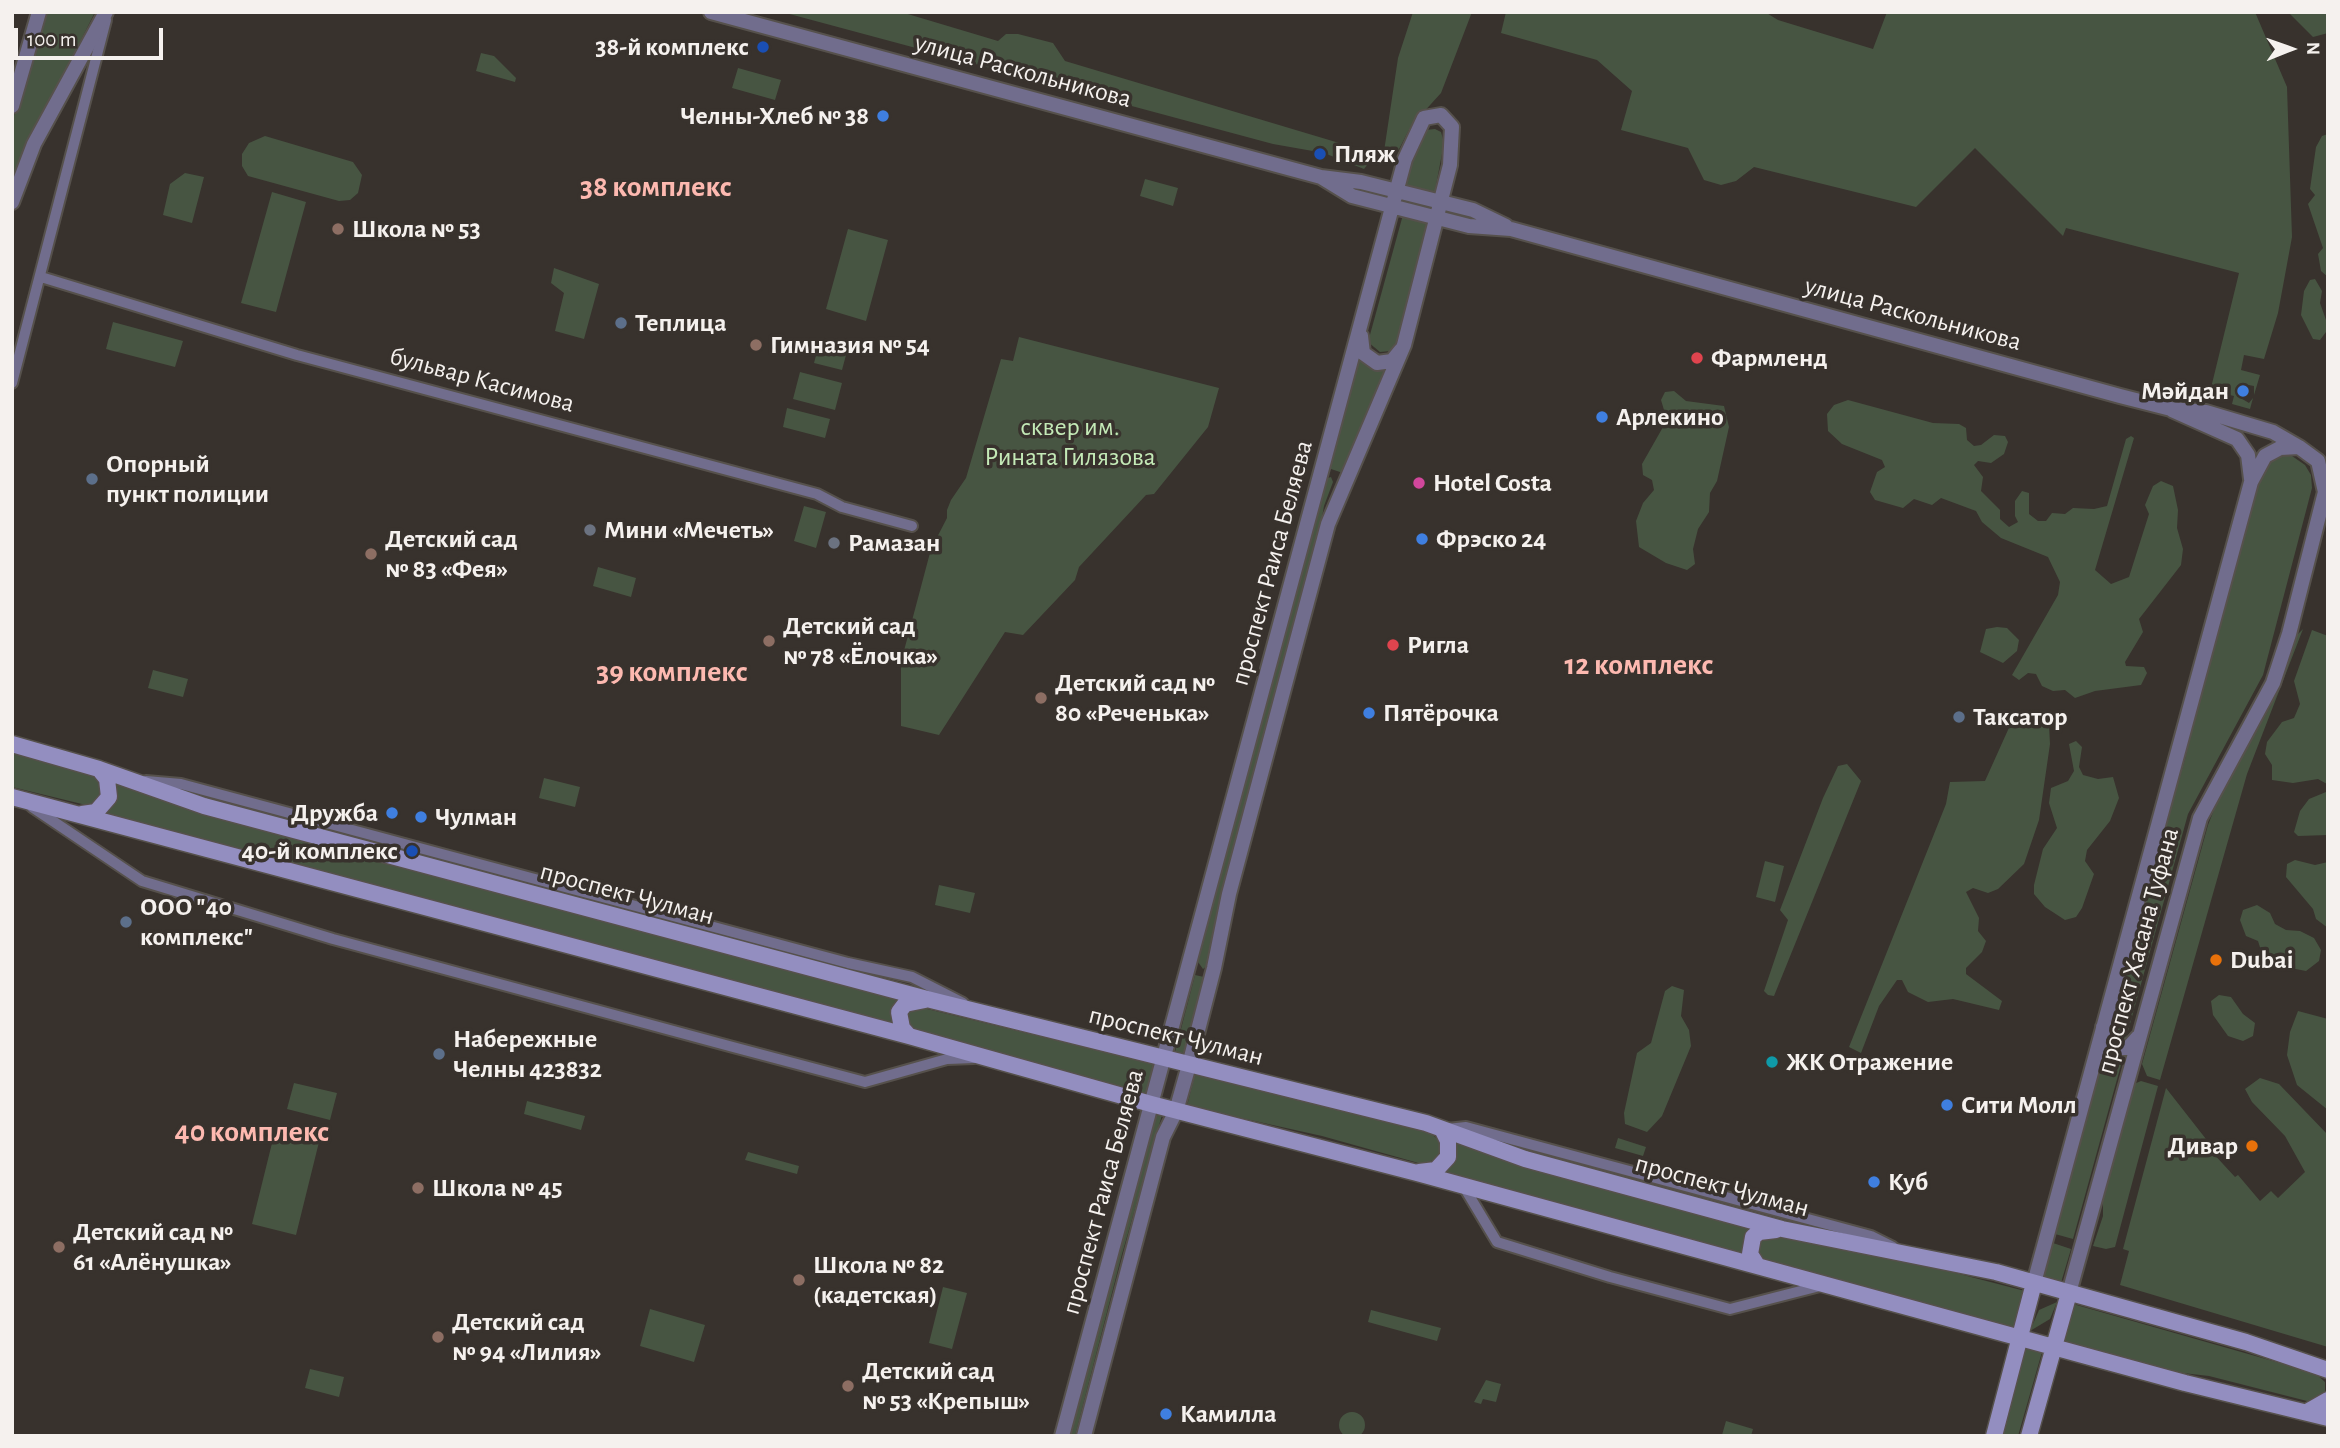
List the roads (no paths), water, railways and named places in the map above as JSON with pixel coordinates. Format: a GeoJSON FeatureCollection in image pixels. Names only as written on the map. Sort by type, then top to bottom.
{"type":"FeatureCollection","features":[{"type":"Feature","properties":{"kind":"main road","name":"проспект Чулман"},"geometry":{"type":"LineString","coordinates":[[12,744],[99,769],[204,806],[931,1000],[1443,1129],[1525,1159],[1782,1229],[1898,1250],[2034,1283],[2246,1342],[2327,1371]]}},
{"type":"Feature","properties":{"kind":"main road"},"geometry":{"type":"LineString","coordinates":[[79,815],[96,812],[109,797],[107,779],[99,769]]}},
{"type":"Feature","properties":{"kind":"main road"},"geometry":{"type":"LineString","coordinates":[[17,798],[909,1036],[977,1058],[1417,1173],[2054,1347],[2328,1418]]}},
{"type":"Feature","properties":{"kind":"main road"},"geometry":{"type":"LineString","coordinates":[[909,1036],[902,1028],[899,1012],[905,1004],[931,1000]]}},
{"type":"Feature","properties":{"kind":"main road"},"geometry":{"type":"LineString","coordinates":[[1417,1173],[1436,1170],[1448,1157],[1448,1141],[1443,1129]]}},
{"type":"Feature","properties":{"kind":"main road"},"geometry":{"type":"LineString","coordinates":[[1757,1265],[1750,1254],[1753,1237],[1759,1232],[1782,1229]]}},
{"type":"Feature","properties":{"kind":"main road","name":"проспект Хасана Туфана"},"geometry":{"type":"LineString","coordinates":[[1994,1436],[2034,1283]]}},
{"type":"Feature","properties":{"kind":"main road","name":"проспект Хасана Туфана"},"geometry":{"type":"LineString","coordinates":[[2029,1436],[2069,1293]]}},
{"type":"Feature","properties":{"kind":"main road"},"geometry":{"type":"LineString","coordinates":[[2307,1412],[2328,1400]]}},
{"type":"Feature","properties":{"kind":"street"},"geometry":{"type":"LineString","coordinates":[[12,106],[39,12]]}},
{"type":"Feature","properties":{"kind":"street"},"geometry":{"type":"LineString","coordinates":[[12,202],[34,144],[107,12]]}},
{"type":"Feature","properties":{"kind":"street"},"geometry":{"type":"LineString","coordinates":[[12,383],[107,12]]}},
{"type":"Feature","properties":{"kind":"street","name":"улица Раскольникова"},"geometry":{"type":"LineString","coordinates":[[711,12],[1321,177],[1361,181],[1397,190],[1485,215],[1511,229]]}},
{"type":"Feature","properties":{"kind":"street","name":"проспект Раиса Беляева"},"geometry":{"type":"LineString","coordinates":[[1062,1436],[1405,159],[1421,122],[1441,115],[1452,127],[1452,140],[1441,203],[1404,345],[1328,524],[1229,894],[1214,968],[1189,1065],[1176,1111],[1163,1137],[1084,1436]]}},
{"type":"Feature","properties":{"kind":"street","name":"улица Раскольникова"},"geometry":{"type":"LineString","coordinates":[[1321,177],[1352,196],[1469,226],[1511,229],[2171,409],[2206,412],[2273,432],[2300,447]]}},
{"type":"Feature","properties":{"kind":"street","name":"бульвар Касимова"},"geometry":{"type":"LineString","coordinates":[[41,277],[297,355],[817,494],[842,507],[912,526]]}},
{"type":"Feature","properties":{"kind":"street"},"geometry":{"type":"LineString","coordinates":[[1360,331],[1363,353],[1377,363],[1392,361],[1404,345]]}},
{"type":"Feature","properties":{"kind":"street"},"geometry":{"type":"LineString","coordinates":[[2171,409],[2237,439],[2248,455],[2251,482]]}},
{"type":"Feature","properties":{"kind":"street"},"geometry":{"type":"LineString","coordinates":[[2251,482],[2265,456],[2280,449],[2300,447]]}},
{"type":"Feature","properties":{"kind":"street","name":"проспект Хасана Туфана"},"geometry":{"type":"LineString","coordinates":[[2069,1293],[2200,818],[2273,683],[2289,634],[2325,492],[2318,461],[2300,447]]}},
{"type":"Feature","properties":{"kind":"street"},"geometry":{"type":"LineString","coordinates":[[1321,476],[1336,473],[1343,487]]}},
{"type":"Feature","properties":{"kind":"street","name":"проспект Хасана Туфана"},"geometry":{"type":"LineString","coordinates":[[2034,1283],[2251,482]]}},
{"type":"Feature","properties":{"kind":"street"},"geometry":{"type":"LineString","coordinates":[[131,780],[181,784],[848,963],[912,977],[978,1011]]}},
{"type":"Feature","properties":{"kind":"street"},"geometry":{"type":"LineString","coordinates":[[17,798],[142,881],[332,939],[865,1082],[947,1059],[977,1058]]}},
{"type":"Feature","properties":{"kind":"street"},"geometry":{"type":"LineString","coordinates":[[1191,958],[1196,971],[1207,972],[1214,968]]}},
{"type":"Feature","properties":{"kind":"street"},"geometry":{"type":"LineString","coordinates":[[2104,1020],[2104,1039],[2111,1048],[2128,1048],[2139,1036]]}},
{"type":"Feature","properties":{"kind":"street"},"geometry":{"type":"LineString","coordinates":[[1443,1129],[1466,1127],[1871,1236],[1898,1250]]}},
{"type":"Feature","properties":{"kind":"street"},"geometry":{"type":"LineString","coordinates":[[1464,1187],[1497,1242],[1633,1283],[1730,1309],[1825,1285]]}},
{"type":"Feature","properties":{"kind":"place","name":"38-й комплекс"},"geometry":{"type":"Point","coordinates":[763,47]}},
{"type":"Feature","properties":{"kind":"place","name":"Челны-Хлеб № 38"},"geometry":{"type":"Point","coordinates":[883,116]}},
{"type":"Feature","properties":{"kind":"place","name":"Пляж"},"geometry":{"type":"Point","coordinates":[1320,154]}},
{"type":"Feature","properties":{"kind":"place","name":"Школа № 53"},"geometry":{"type":"Point","coordinates":[338,229]}},
{"type":"Feature","properties":{"kind":"place","name":"Теплица"},"geometry":{"type":"Point","coordinates":[621,323]}},
{"type":"Feature","properties":{"kind":"place","name":"Гимназия № 54"},"geometry":{"type":"Point","coordinates":[756,345]}},
{"type":"Feature","properties":{"kind":"place","name":"Фармленд"},"geometry":{"type":"Point","coordinates":[1697,358]}},
{"type":"Feature","properties":{"kind":"place","name":"Мәйдан"},"geometry":{"type":"Point","coordinates":[2243,391]}},
{"type":"Feature","properties":{"kind":"place","name":"Арлекино"},"geometry":{"type":"Point","coordinates":[1602,417]}},
{"type":"Feature","properties":{"kind":"place","name":"Опорный пункт полиции"},"geometry":{"type":"Point","coordinates":[92,479]}},
{"type":"Feature","properties":{"kind":"place","name":"Hotel Costa"},"geometry":{"type":"Point","coordinates":[1419,483]}},
{"type":"Feature","properties":{"kind":"place","name":"Мини «Мечеть»"},"geometry":{"type":"Point","coordinates":[590,530]}},
{"type":"Feature","properties":{"kind":"place","name":"Фрэско 24"},"geometry":{"type":"Point","coordinates":[1422,539]}},
{"type":"Feature","properties":{"kind":"place","name":"Рамазан"},"geometry":{"type":"Point","coordinates":[834,543]}},
{"type":"Feature","properties":{"kind":"place","name":"Детский сад № 83 «Фея»"},"geometry":{"type":"Point","coordinates":[371,554]}},
{"type":"Feature","properties":{"kind":"place","name":"Детский сад № 78 «Ёлочка»"},"geometry":{"type":"Point","coordinates":[769,641]}},
{"type":"Feature","properties":{"kind":"place","name":"Ригла"},"geometry":{"type":"Point","coordinates":[1393,645]}},
{"type":"Feature","properties":{"kind":"place","name":"Детский сад № 80 «Реченька»"},"geometry":{"type":"Point","coordinates":[1041,698]}},
{"type":"Feature","properties":{"kind":"place","name":"Пятёрочка"},"geometry":{"type":"Point","coordinates":[1369,713]}},
{"type":"Feature","properties":{"kind":"place","name":"Таксатор"},"geometry":{"type":"Point","coordinates":[1959,717]}},
{"type":"Feature","properties":{"kind":"place","name":"Дружба"},"geometry":{"type":"Point","coordinates":[392,813]}},
{"type":"Feature","properties":{"kind":"place","name":"Чулман"},"geometry":{"type":"Point","coordinates":[421,817]}},
{"type":"Feature","properties":{"kind":"place","name":"40-й комплекс"},"geometry":{"type":"Point","coordinates":[412,851]}},
{"type":"Feature","properties":{"kind":"place","name":"ООО \"40 комплекс\""},"geometry":{"type":"Point","coordinates":[126,922]}},
{"type":"Feature","properties":{"kind":"place","name":"Dubai"},"geometry":{"type":"Point","coordinates":[2216,960]}},
{"type":"Feature","properties":{"kind":"place","name":"Набережные Челны 423832"},"geometry":{"type":"Point","coordinates":[439,1054]}},
{"type":"Feature","properties":{"kind":"place","name":"ЖК Отражение"},"geometry":{"type":"Point","coordinates":[1772,1062]}},
{"type":"Feature","properties":{"kind":"place","name":"Сити Молл"},"geometry":{"type":"Point","coordinates":[1947,1105]}},
{"type":"Feature","properties":{"kind":"place","name":"Дивар"},"geometry":{"type":"Point","coordinates":[2252,1146]}},
{"type":"Feature","properties":{"kind":"place","name":"Куб"},"geometry":{"type":"Point","coordinates":[1874,1182]}},
{"type":"Feature","properties":{"kind":"place","name":"Школа № 45"},"geometry":{"type":"Point","coordinates":[418,1188]}},
{"type":"Feature","properties":{"kind":"place","name":"Детский сад № 61 «Алёнушка»"},"geometry":{"type":"Point","coordinates":[59,1247]}},
{"type":"Feature","properties":{"kind":"place","name":"Школа № 82 (кадетская)"},"geometry":{"type":"Point","coordinates":[799,1280]}},
{"type":"Feature","properties":{"kind":"place","name":"Детский сад № 94 «Лилия»"},"geometry":{"type":"Point","coordinates":[438,1337]}},
{"type":"Feature","properties":{"kind":"place","name":"Детский сад № 53 «Крепыш»"},"geometry":{"type":"Point","coordinates":[848,1386]}},
{"type":"Feature","properties":{"kind":"place","name":"Камилла"},"geometry":{"type":"Point","coordinates":[1166,1414]}},
{"type":"Feature","properties":{"kind":"district","name":"38 комплекс"},"geometry":{"type":"Point","coordinates":[656,187]}},
{"type":"Feature","properties":{"kind":"district","name":"12 комплекс"},"geometry":{"type":"Point","coordinates":[1639,665]}},
{"type":"Feature","properties":{"kind":"district","name":"39 комплекс"},"geometry":{"type":"Point","coordinates":[672,672]}},
{"type":"Feature","properties":{"kind":"district","name":"40 комплекс"},"geometry":{"type":"Point","coordinates":[252,1132]}},
{"type":"Feature","properties":{"kind":"park label","name":"сквер им. Рината Гилязова"},"geometry":{"type":"Point","coordinates":[1070,442]}}]}
